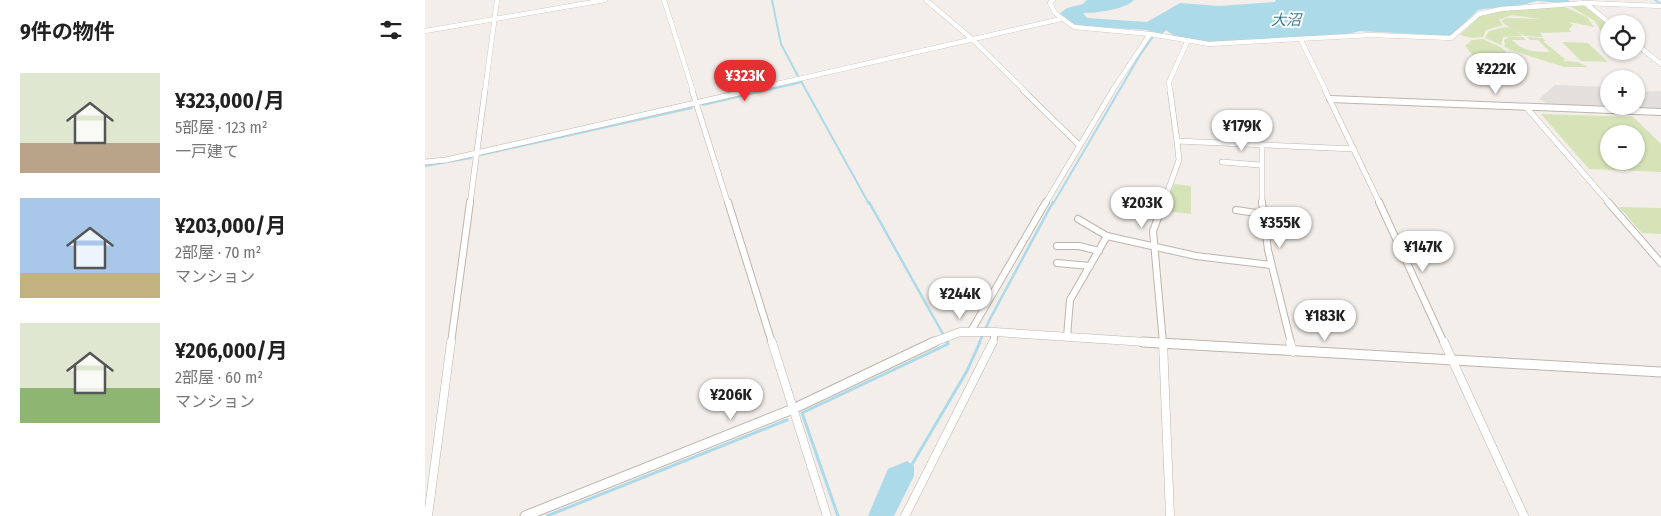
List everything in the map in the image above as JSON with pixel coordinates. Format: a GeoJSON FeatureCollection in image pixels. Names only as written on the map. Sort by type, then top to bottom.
{"type":"FeatureCollection","features":[{"type":"Feature","properties":{"kind":"street"},"geometry":{"type":"LineString","coordinates":[[428,516],[497,0]]}},
{"type":"Feature","properties":{"kind":"street"},"geometry":{"type":"LineString","coordinates":[[425,31],[605,0]]}},
{"type":"Feature","properties":{"kind":"street"},"geometry":{"type":"LineString","coordinates":[[664,0],[698,102],[827,516]]}},
{"type":"Feature","properties":{"kind":"street"},"geometry":{"type":"LineString","coordinates":[[926,0],[972,39],[1079,145]]}},
{"type":"Feature","properties":{"kind":"street"},"geometry":{"type":"LineString","coordinates":[[1053,0],[1050,3],[1051,7],[1061,19],[1069,25],[1080,29],[1153,35],[1209,44],[1371,35],[1454,37],[1481,13],[1501,9],[1586,3],[1661,6]]}},
{"type":"Feature","properties":{"kind":"street"},"geometry":{"type":"LineString","coordinates":[[1581,0],[1600,15]]}},
{"type":"Feature","properties":{"kind":"street"},"geometry":{"type":"LineString","coordinates":[[425,162],[476,154],[1061,19]]}},
{"type":"Feature","properties":{"kind":"street"},"geometry":{"type":"LineString","coordinates":[[973,331],[1079,145],[1134,55],[1153,35]]}},
{"type":"Feature","properties":{"kind":"street"},"geometry":{"type":"LineString","coordinates":[[1170,516],[1166,381],[1153,231],[1179,160],[1169,82],[1188,40]]}},
{"type":"Feature","properties":{"kind":"street"},"geometry":{"type":"LineString","coordinates":[[1301,40],[1354,149],[1524,516]]}},
{"type":"Feature","properties":{"kind":"street"},"geometry":{"type":"LineString","coordinates":[[1645,51],[1661,64]]}},
{"type":"Feature","properties":{"kind":"street"},"geometry":{"type":"LineString","coordinates":[[1330,99],[1661,112]]}},
{"type":"Feature","properties":{"kind":"street"},"geometry":{"type":"LineString","coordinates":[[1526,107],[1661,263]]}},
{"type":"Feature","properties":{"kind":"street"},"geometry":{"type":"LineString","coordinates":[[1177,141],[1354,149]]}},
{"type":"Feature","properties":{"kind":"street"},"geometry":{"type":"LineString","coordinates":[[1262,145],[1260,199],[1271,265],[1293,352]]}},
{"type":"Feature","properties":{"kind":"street"},"geometry":{"type":"LineString","coordinates":[[1222,162],[1260,165]]}},
{"type":"Feature","properties":{"kind":"street"},"geometry":{"type":"LineString","coordinates":[[1236,210],[1263,214]]}},
{"type":"Feature","properties":{"kind":"street"},"geometry":{"type":"LineString","coordinates":[[1079,219],[1107,236],[1196,256],[1271,265]]}},
{"type":"Feature","properties":{"kind":"street"},"geometry":{"type":"LineString","coordinates":[[1067,337],[1070,300],[1107,236]]}},
{"type":"Feature","properties":{"kind":"street"},"geometry":{"type":"LineString","coordinates":[[1057,246],[1079,246],[1099,250]]}},
{"type":"Feature","properties":{"kind":"street"},"geometry":{"type":"LineString","coordinates":[[1057,263],[1090,266]]}},
{"type":"Feature","properties":{"kind":"street"},"geometry":{"type":"LineString","coordinates":[[525,516],[793,409],[945,337],[973,331],[1293,352],[1661,372]]}},
{"type":"Feature","properties":{"kind":"street"},"geometry":{"type":"LineString","coordinates":[[905,516],[991,347],[992,332]]}},
{"type":"Feature","properties":{"kind":"green space"},"geometry":{"type":"Polygon","coordinates":[[[1583,5],[1600,19],[1600,30],[1595,21],[1571,7],[1583,5]]]}},
{"type":"Feature","properties":{"kind":"green space"},"geometry":{"type":"Polygon","coordinates":[[[1565,7],[1587,17],[1594,27],[1569,22],[1573,25],[1569,29],[1571,32],[1540,33],[1543,37],[1525,36],[1515,30],[1523,36],[1503,37],[1501,45],[1485,38],[1489,31],[1505,27],[1510,28],[1501,21],[1506,18],[1540,19],[1512,15],[1499,20],[1503,25],[1486,30],[1483,37],[1472,38],[1460,35],[1481,15],[1502,10],[1565,7]]]}},
{"type":"Feature","properties":{"kind":"green space"},"geometry":{"type":"Polygon","coordinates":[[[1509,37],[1523,37],[1526,40],[1512,40],[1524,49],[1550,52],[1538,40],[1530,40],[1527,37],[1542,38],[1546,41],[1543,41],[1566,60],[1564,61],[1578,62],[1588,67],[1564,67],[1511,50],[1504,47],[1504,40],[1509,37]]]}},
{"type":"Feature","properties":{"kind":"green space"},"geometry":{"type":"Polygon","coordinates":[[[1483,39],[1502,48],[1513,60],[1493,64],[1475,58],[1465,46],[1472,40],[1483,39]]]}},
{"type":"Feature","properties":{"kind":"green space"},"geometry":{"type":"Polygon","coordinates":[[[1562,42],[1588,43],[1600,54],[1600,60],[1608,62],[1581,61],[1562,42]]]}},
{"type":"Feature","properties":{"kind":"green space"},"geometry":{"type":"Polygon","coordinates":[[[1541,114],[1633,117],[1641,125],[1600,125],[1600,169],[1589,169],[1541,114]]]}},
{"type":"Feature","properties":{"kind":"green space"},"geometry":{"type":"Polygon","coordinates":[[[1645,129],[1661,144],[1661,172],[1613,170],[1645,170],[1645,129]]]}},
{"type":"Feature","properties":{"kind":"green space"},"geometry":{"type":"Polygon","coordinates":[[[1174,184],[1191,186],[1191,214],[1164,211],[1174,184]]]}},
{"type":"Feature","properties":{"kind":"green space"},"geometry":{"type":"Polygon","coordinates":[[[1619,207],[1661,208],[1661,234],[1642,233],[1619,207]]]}},
{"type":"Feature","properties":{"kind":"shaded area"},"geometry":{"type":"Polygon","coordinates":[[[1555,85],[1600,87],[1600,106],[1548,104],[1539,99],[1555,85]]]}},
{"type":"Feature","properties":{"kind":"shaded area"},"geometry":{"type":"Polygon","coordinates":[[[1661,91],[1661,109],[1645,108],[1645,92],[1661,91]]]}},
{"type":"Feature","properties":{"kind":"water","name":"大沼"},"geometry":{"type":"Polygon","coordinates":[[[1087,0],[1134,0],[1117,9],[1083,13],[1087,18],[1147,22],[1180,3],[1219,6],[1275,2],[1276,0],[1568,0],[1573,4],[1537,1],[1518,6],[1478,10],[1451,36],[1360,31],[1347,34],[1208,42],[1174,36],[1166,30],[1162,34],[1146,30],[1081,26],[1071,23],[1059,14],[1067,8],[1083,4],[1087,0]]]}},
{"type":"Feature","properties":{"kind":"water"},"geometry":{"type":"Polygon","coordinates":[[[907,461],[914,466],[914,476],[894,516],[868,516],[888,469],[907,461]]]}},
{"type":"Feature","properties":{"kind":"waterway"},"geometry":{"type":"LineString","coordinates":[[772,0],[781,44],[799,78]]}},
{"type":"Feature","properties":{"kind":"waterway"},"geometry":{"type":"LineString","coordinates":[[1655,0],[1661,4]]}},
{"type":"Feature","properties":{"kind":"waterway"},"geometry":{"type":"LineString","coordinates":[[1053,204],[1140,55],[1155,34]]}},
{"type":"Feature","properties":{"kind":"waterway"},"geometry":{"type":"LineString","coordinates":[[703,105],[802,82]]}},
{"type":"Feature","properties":{"kind":"waterway"},"geometry":{"type":"LineString","coordinates":[[802,82],[869,204]]}},
{"type":"Feature","properties":{"kind":"waterway"},"geometry":{"type":"LineString","coordinates":[[481,155],[692,108]]}},
{"type":"Feature","properties":{"kind":"waterway"},"geometry":{"type":"LineString","coordinates":[[425,166],[471,158]]}},
{"type":"Feature","properties":{"kind":"waterway"},"geometry":{"type":"LineString","coordinates":[[869,202],[948,343]]}},
{"type":"Feature","properties":{"kind":"waterway"},"geometry":{"type":"LineString","coordinates":[[979,343],[1053,202]]}},
{"type":"Feature","properties":{"kind":"waterway"},"geometry":{"type":"LineString","coordinates":[[838,516],[802,413],[948,344],[947,342]]}},
{"type":"Feature","properties":{"kind":"waterway"},"geometry":{"type":"LineString","coordinates":[[911,466],[967,371],[980,342]]}},
{"type":"Feature","properties":{"kind":"waterway"},"geometry":{"type":"LineString","coordinates":[[547,516],[787,420]]}}]}
